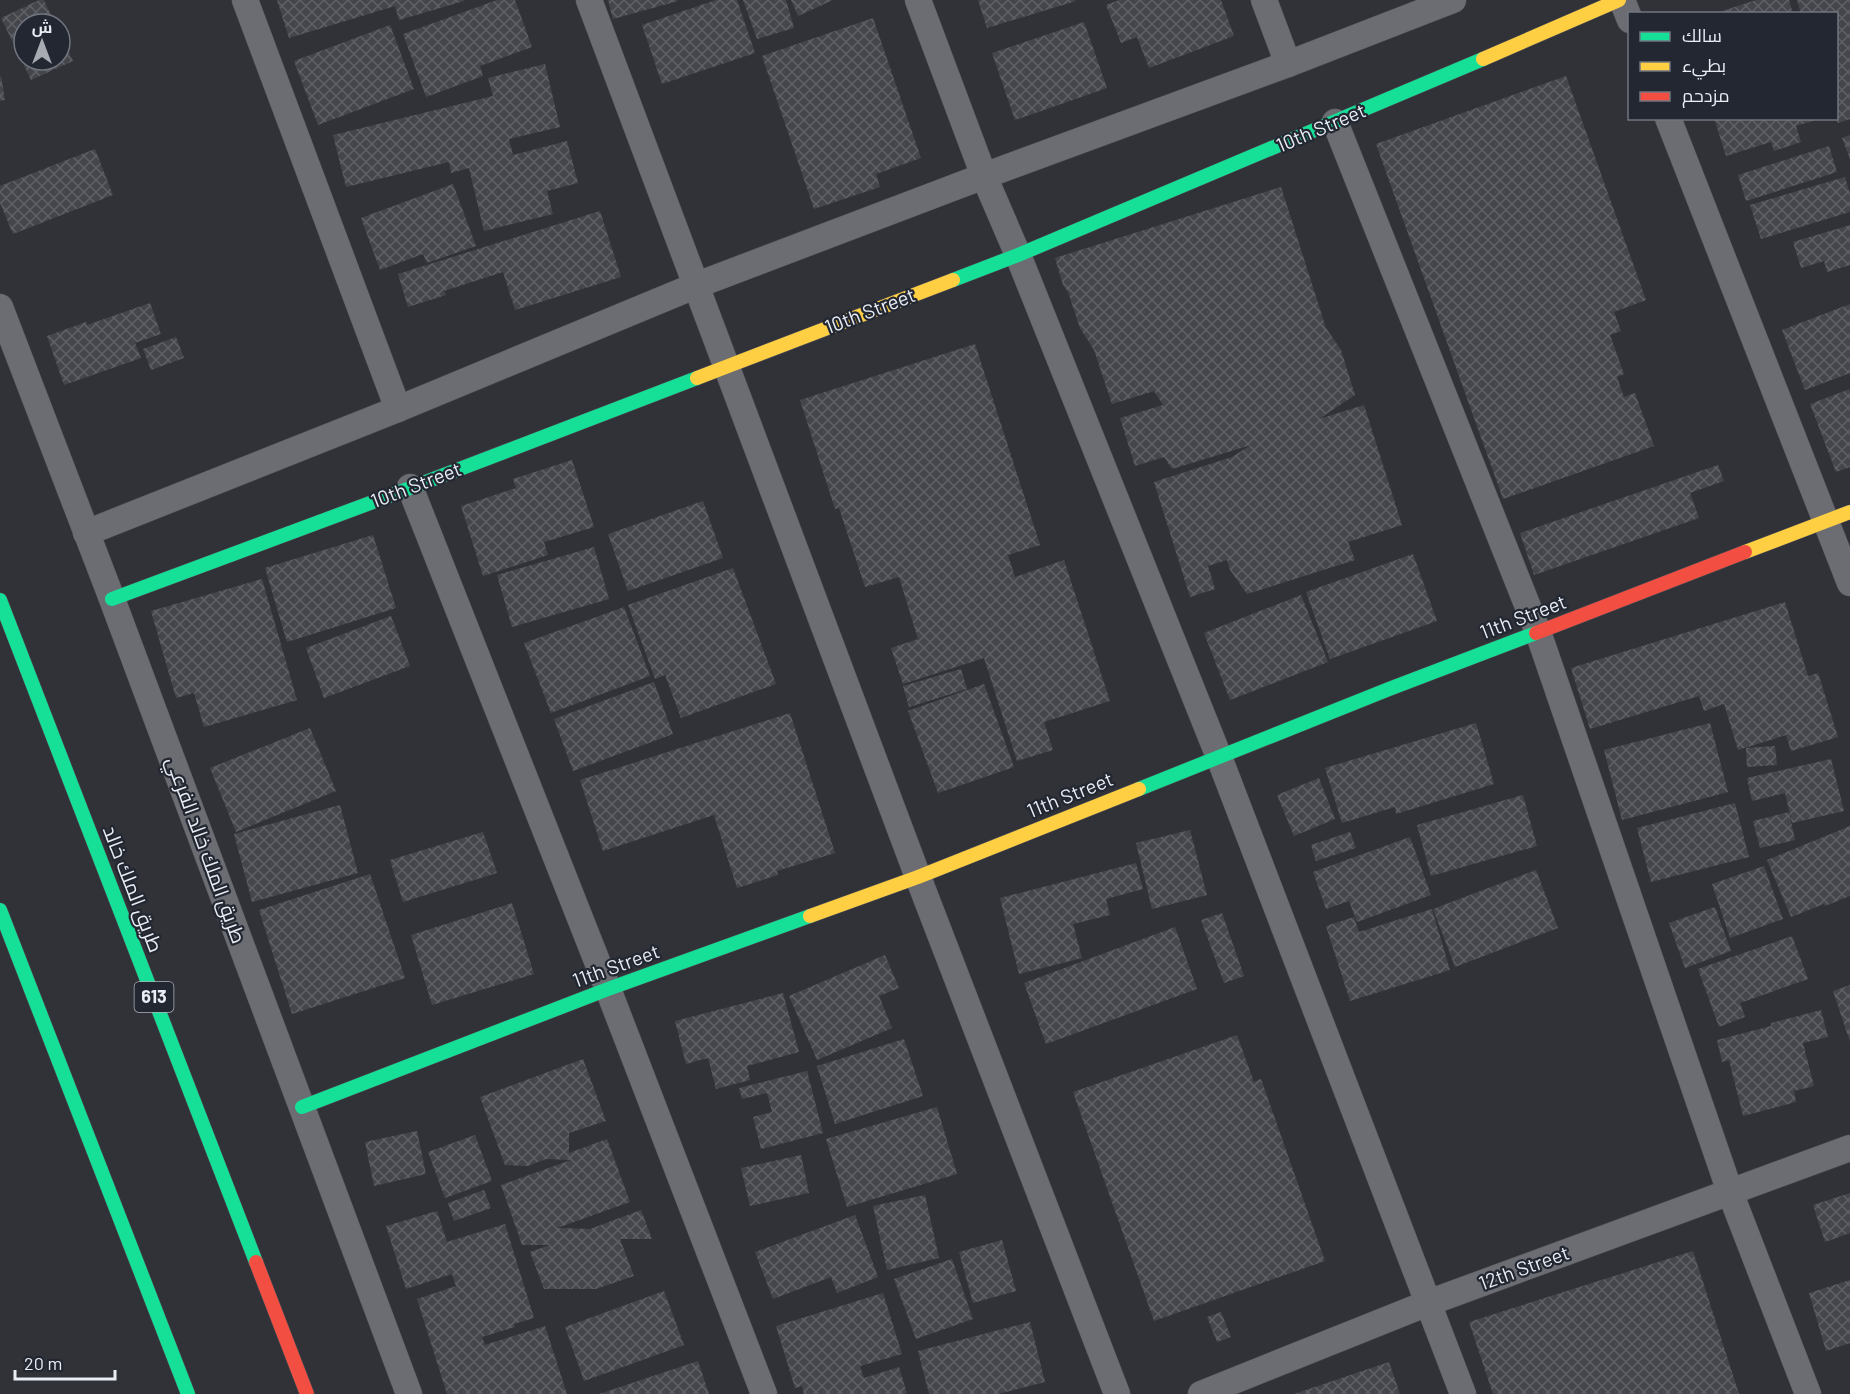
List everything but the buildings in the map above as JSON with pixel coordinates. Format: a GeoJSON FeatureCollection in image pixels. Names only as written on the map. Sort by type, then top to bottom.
{"type":"FeatureCollection","features":[{"type":"Feature","properties":{"kind":"main road","name":"10th Street"},"geometry":{"type":"LineString","coordinates":[[112,599],[1018,255],[1620,0]]}},
{"type":"Feature","properties":{"kind":"main road","name":"11th Street"},"geometry":{"type":"LineString","coordinates":[[302,1107],[608,989],[918,877],[1838,516]]}},
{"type":"Feature","properties":{"kind":"main road","name":"طريق الملك خالد"},"geometry":{"type":"LineString","coordinates":[[0,600],[307,1394]]}},
{"type":"Feature","properties":{"kind":"main road"},"geometry":{"type":"LineString","coordinates":[[0,910],[188,1394]]}},
{"type":"Feature","properties":{"kind":"street"},"geometry":{"type":"LineString","coordinates":[[244,0],[398,409]]}},
{"type":"Feature","properties":{"kind":"street"},"geometry":{"type":"LineString","coordinates":[[589,0],[918,877],[1117,1394]]}},
{"type":"Feature","properties":{"kind":"street"},"geometry":{"type":"LineString","coordinates":[[918,0],[984,176],[1018,255],[1219,757],[1462,1394]]}},
{"type":"Feature","properties":{"kind":"street"},"geometry":{"type":"LineString","coordinates":[[1264,0],[1288,64]]}},
{"type":"Feature","properties":{"kind":"street"},"geometry":{"type":"LineString","coordinates":[[87,534],[398,409],[697,285],[1453,0]]}},
{"type":"Feature","properties":{"kind":"street"},"geometry":{"type":"LineString","coordinates":[[1620,0],[1628,18]]}},
{"type":"Feature","properties":{"kind":"street"},"geometry":{"type":"LineString","coordinates":[[1669,120],[1838,516],[1850,584]]}},
{"type":"Feature","properties":{"kind":"street"},"geometry":{"type":"LineString","coordinates":[[1335,122],[1538,632],[1730,1192],[1808,1394]]}},
{"type":"Feature","properties":{"kind":"street","name":"طريق الملك خالد الفرعي"},"geometry":{"type":"LineString","coordinates":[[0,307],[410,1394]]}},
{"type":"Feature","properties":{"kind":"street"},"geometry":{"type":"LineString","coordinates":[[410,487],[608,989],[764,1394]]}},
{"type":"Feature","properties":{"kind":"street","name":"12th Street"},"geometry":{"type":"LineString","coordinates":[[1201,1394],[1428,1303],[1850,1148]]}},
{"type":"Feature","properties":{"kind":"traffic: fast"},"geometry":{"type":"LineString","coordinates":[[953,280],[1018,255],[1483,59]]}},
{"type":"Feature","properties":{"kind":"traffic: fast"},"geometry":{"type":"LineString","coordinates":[[112,599],[697,378]]}},
{"type":"Feature","properties":{"kind":"traffic: fast"},"geometry":{"type":"LineString","coordinates":[[0,600],[256,1262]]}},
{"type":"Feature","properties":{"kind":"traffic: fast"},"geometry":{"type":"LineString","coordinates":[[1139,789],[1536,633]]}},
{"type":"Feature","properties":{"kind":"traffic: fast"},"geometry":{"type":"LineString","coordinates":[[0,910],[188,1394]]}},
{"type":"Feature","properties":{"kind":"traffic: fast"},"geometry":{"type":"LineString","coordinates":[[302,1107],[608,989],[810,916]]}},
{"type":"Feature","properties":{"kind":"traffic: slow"},"geometry":{"type":"LineString","coordinates":[[1483,59],[1619,0]]}},
{"type":"Feature","properties":{"kind":"traffic: slow"},"geometry":{"type":"LineString","coordinates":[[697,378],[953,280]]}},
{"type":"Feature","properties":{"kind":"traffic: slow"},"geometry":{"type":"LineString","coordinates":[[1745,552],[1850,512]]}},
{"type":"Feature","properties":{"kind":"traffic: slow"},"geometry":{"type":"LineString","coordinates":[[810,916],[918,877],[1139,789]]}},
{"type":"Feature","properties":{"kind":"traffic: jam"},"geometry":{"type":"LineString","coordinates":[[1536,633],[1745,552]]}},
{"type":"Feature","properties":{"kind":"traffic: jam"},"geometry":{"type":"LineString","coordinates":[[256,1262],[307,1394]]}}]}
